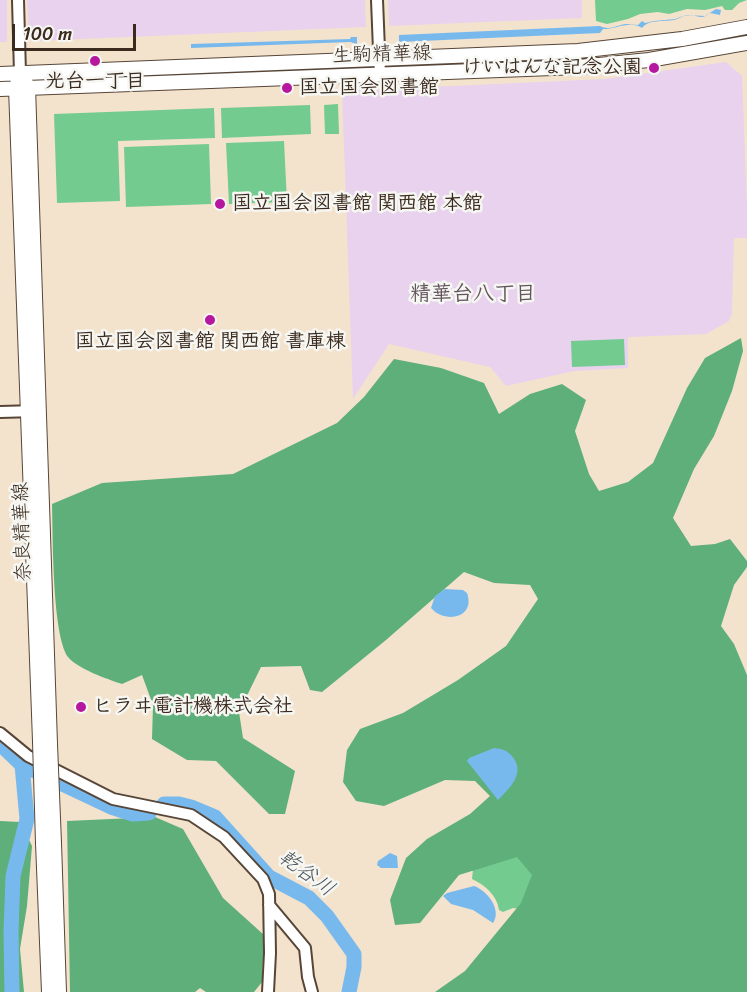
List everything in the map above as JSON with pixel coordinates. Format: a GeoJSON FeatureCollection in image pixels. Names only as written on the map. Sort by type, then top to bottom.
{"type":"FeatureCollection","features":[{"type":"Feature","properties":{"kind":"main road","name":"生駒精華線"},"geometry":{"type":"LineString","coordinates":[[20,73],[601,49],[682,39],[747,27]]}},
{"type":"Feature","properties":{"kind":"main road","name":"生駒精華線"},"geometry":{"type":"LineString","coordinates":[[22,88],[579,67],[649,60],[747,43]]}},
{"type":"Feature","properties":{"kind":"main road"},"geometry":{"type":"LineString","coordinates":[[0,74],[20,73]]}},
{"type":"Feature","properties":{"kind":"main road","name":"奈良精華線"},"geometry":{"type":"LineString","coordinates":[[20,73],[49,843],[60,992]]}},
{"type":"Feature","properties":{"kind":"main road"},"geometry":{"type":"LineString","coordinates":[[0,89],[22,88]]}},
{"type":"Feature","properties":{"kind":"main road","name":"奈良精華線"},"geometry":{"type":"LineString","coordinates":[[49,843],[49,992]]}},
{"type":"Feature","properties":{"kind":"street"},"geometry":{"type":"LineString","coordinates":[[18,0],[20,73]]}},
{"type":"Feature","properties":{"kind":"street"},"geometry":{"type":"LineString","coordinates":[[377,0],[380,75]]}},
{"type":"Feature","properties":{"kind":"street"},"geometry":{"type":"LineString","coordinates":[[0,412],[32,411]]}},
{"type":"Feature","properties":{"kind":"street"},"geometry":{"type":"LineString","coordinates":[[0,733],[28,756],[112,799],[191,815],[224,837],[263,879],[269,894],[267,992]]}},
{"type":"Feature","properties":{"kind":"street"},"geometry":{"type":"LineString","coordinates":[[269,905],[305,948],[312,992]]}},
{"type":"Feature","properties":{"kind":"shaded area"},"geometry":{"type":"Polygon","coordinates":[[[0,0],[7,0],[7,42],[0,42],[0,0]]]}},
{"type":"Feature","properties":{"kind":"shaded area"},"geometry":{"type":"Polygon","coordinates":[[[27,0],[365,0],[366,27],[34,41],[29,35],[27,0]]]}},
{"type":"Feature","properties":{"kind":"shaded area"},"geometry":{"type":"Polygon","coordinates":[[[388,0],[582,0],[582,18],[389,26],[388,0]]]}},
{"type":"Feature","properties":{"kind":"shaded area"},"geometry":{"type":"Polygon","coordinates":[[[726,62],[742,76],[747,207],[747,238],[734,238],[732,313],[729,321],[706,334],[628,337],[628,368],[574,371],[506,386],[490,367],[389,344],[353,399],[342,91],[605,79],[726,62]]]}},
{"type":"Feature","properties":{"kind":"green space"},"geometry":{"type":"Polygon","coordinates":[[[595,0],[747,0],[739,3],[732,10],[725,10],[722,6],[705,10],[687,9],[669,14],[658,12],[640,14],[607,24],[596,21],[595,0]]]}},
{"type":"Feature","properties":{"kind":"green space"},"geometry":{"type":"Polygon","coordinates":[[[338,104],[339,134],[325,134],[324,105],[338,104]]]}},
{"type":"Feature","properties":{"kind":"green space"},"geometry":{"type":"Polygon","coordinates":[[[310,105],[311,134],[222,138],[221,108],[310,105]]]}},
{"type":"Feature","properties":{"kind":"green space"},"geometry":{"type":"Polygon","coordinates":[[[214,108],[215,138],[118,141],[120,201],[57,203],[54,114],[214,108]]]}},
{"type":"Feature","properties":{"kind":"green space"},"geometry":{"type":"Polygon","coordinates":[[[284,141],[287,202],[229,204],[226,143],[284,141]]]}},
{"type":"Feature","properties":{"kind":"green space"},"geometry":{"type":"Polygon","coordinates":[[[209,144],[211,204],[126,207],[124,147],[209,144]]]}},
{"type":"Feature","properties":{"kind":"green space"},"geometry":{"type":"Polygon","coordinates":[[[741,338],[743,351],[732,391],[714,436],[694,469],[673,518],[691,546],[715,544],[730,539],[747,561],[747,567],[734,585],[721,626],[734,644],[747,675],[747,992],[435,992],[465,971],[521,903],[532,875],[517,857],[459,875],[420,923],[395,925],[390,900],[406,858],[427,839],[470,814],[490,796],[475,781],[445,780],[384,806],[356,801],[343,782],[347,750],[360,729],[403,713],[458,680],[506,646],[538,599],[530,585],[494,583],[464,572],[322,692],[310,690],[301,666],[261,667],[239,712],[243,738],[295,771],[285,814],[269,814],[216,761],[187,760],[152,739],[153,705],[142,675],[122,684],[86,669],[68,657],[63,645],[56,607],[52,504],[102,483],[233,474],[337,423],[364,397],[394,359],[441,368],[484,383],[499,414],[530,394],[562,384],[586,400],[575,431],[589,474],[599,491],[628,482],[653,463],[687,388],[705,358],[741,338]]]}},
{"type":"Feature","properties":{"kind":"green space"},"geometry":{"type":"Polygon","coordinates":[[[624,339],[625,365],[572,367],[571,341],[624,339]]]}},
{"type":"Feature","properties":{"kind":"green space"},"geometry":{"type":"Polygon","coordinates":[[[155,817],[183,829],[223,898],[264,935],[262,982],[254,992],[206,992],[200,988],[195,992],[70,992],[67,821],[155,817]]]}},
{"type":"Feature","properties":{"kind":"green space"},"geometry":{"type":"Polygon","coordinates":[[[0,821],[20,822],[32,846],[27,906],[20,949],[24,992],[0,992],[0,821]]]}},
{"type":"Feature","properties":{"kind":"green space"},"geometry":{"type":"Polygon","coordinates":[[[508,853],[540,862],[520,909],[513,908],[503,912],[499,910],[490,891],[472,879],[473,869],[508,853]]]}},
{"type":"Feature","properties":{"kind":"water"},"geometry":{"type":"Polygon","coordinates":[[[716,9],[721,10],[720,15],[710,13],[704,17],[699,17],[694,15],[705,16],[716,9]]]}},
{"type":"Feature","properties":{"kind":"water"},"geometry":{"type":"Polygon","coordinates":[[[687,15],[674,20],[652,22],[642,28],[628,25],[603,29],[600,33],[399,42],[399,35],[600,26],[608,28],[625,24],[638,25],[642,21],[645,23],[654,21],[675,19],[687,15]]]}},
{"type":"Feature","properties":{"kind":"water"},"geometry":{"type":"Polygon","coordinates":[[[357,37],[357,44],[350,42],[191,48],[191,44],[350,39],[357,37]]]}},
{"type":"Feature","properties":{"kind":"water"},"geometry":{"type":"Polygon","coordinates":[[[445,589],[463,590],[467,593],[469,601],[463,613],[458,616],[444,616],[431,608],[435,596],[445,589]]]}},
{"type":"Feature","properties":{"kind":"water"},"geometry":{"type":"Polygon","coordinates":[[[494,748],[509,753],[516,761],[517,768],[515,779],[498,800],[467,761],[469,758],[494,748]]]}},
{"type":"Feature","properties":{"kind":"water"},"geometry":{"type":"Polygon","coordinates":[[[390,853],[397,856],[398,868],[381,868],[377,865],[378,861],[390,853]]]}},
{"type":"Feature","properties":{"kind":"water"},"geometry":{"type":"Polygon","coordinates":[[[474,886],[489,896],[492,901],[496,912],[493,923],[473,910],[451,904],[443,896],[474,886]]]}},
{"type":"Feature","properties":{"kind":"waterway","name":"乾谷川"},"geometry":{"type":"LineString","coordinates":[[0,744],[22,765],[111,807],[133,814],[149,813]]}},
{"type":"Feature","properties":{"kind":"waterway"},"geometry":{"type":"LineString","coordinates":[[12,992],[13,876],[27,819],[22,765]]}},
{"type":"Feature","properties":{"kind":"waterway","name":"乾谷川"},"geometry":{"type":"LineString","coordinates":[[164,804],[191,807],[215,817],[269,877],[309,898],[327,916],[354,954],[349,992]]}},
{"type":"Feature","properties":{"kind":"place","name":"光台一丁目"},"geometry":{"type":"Point","coordinates":[95,61]}},
{"type":"Feature","properties":{"kind":"place","name":"けいはんな記念公園"},"geometry":{"type":"Point","coordinates":[654,68]}},
{"type":"Feature","properties":{"kind":"place","name":"国立国会図書館"},"geometry":{"type":"Point","coordinates":[287,88]}},
{"type":"Feature","properties":{"kind":"place","name":"国立国会図書館 関西館 本館"},"geometry":{"type":"Point","coordinates":[220,204]}},
{"type":"Feature","properties":{"kind":"place","name":"国立国会図書館 関西館 書庫棟"},"geometry":{"type":"Point","coordinates":[210,320]}},
{"type":"Feature","properties":{"kind":"place","name":"ヒラヰ電計機株式会社"},"geometry":{"type":"Point","coordinates":[81,707]}},
{"type":"Feature","properties":{"kind":"district","name":"精華台八丁目"},"geometry":{"type":"Point","coordinates":[473,295]}}]}
